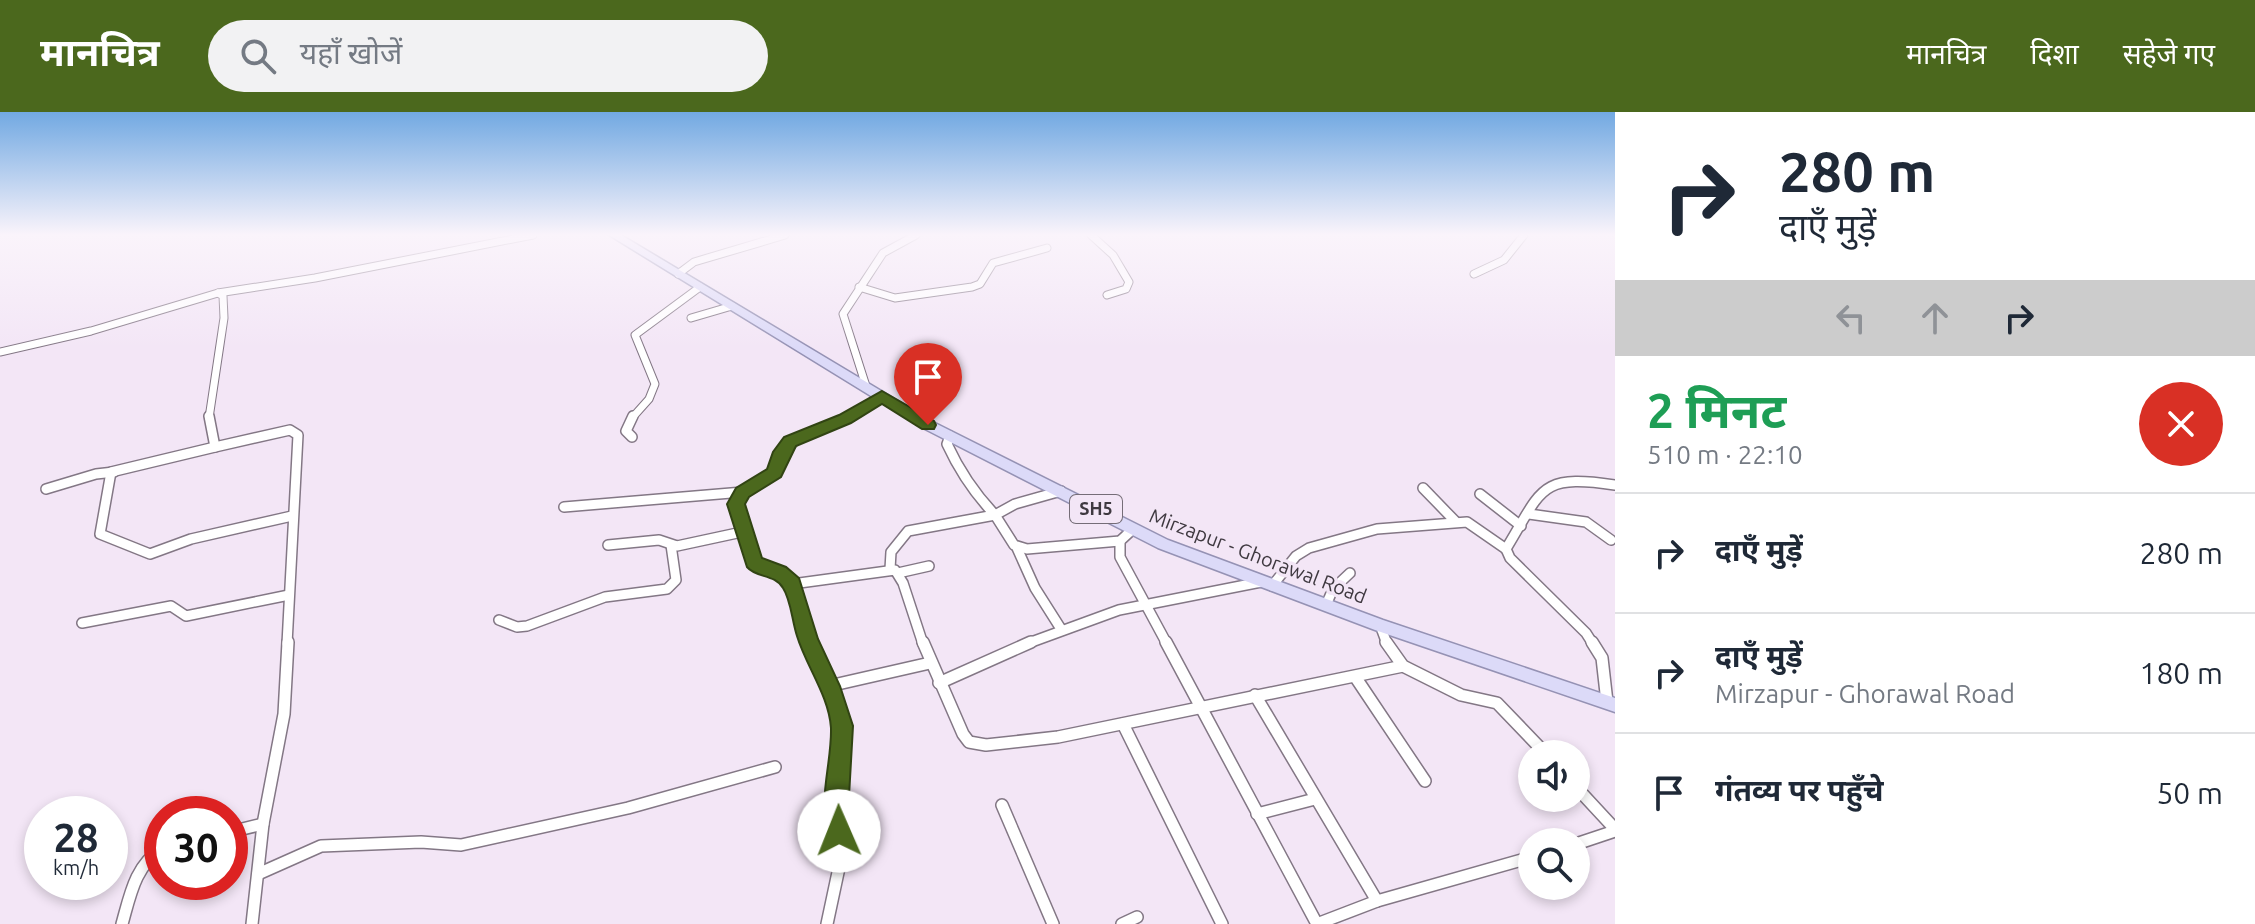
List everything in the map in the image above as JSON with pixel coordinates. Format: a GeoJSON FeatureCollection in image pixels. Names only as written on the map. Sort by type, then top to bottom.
{"type":"FeatureCollection","features":[{"type":"Feature","properties":{"kind":"main road","name":"Mirzapur - Ghorawal Road"},"geometry":{"type":"LineString","coordinates":[[678,274],[950,436],[1191,556],[1611,704]]}},
{"type":"Feature","properties":{"kind":"street"},"geometry":{"type":"LineString","coordinates":[[0,352],[91,331],[218,293],[341,273]]}},
{"type":"Feature","properties":{"kind":"street"},"geometry":{"type":"LineString","coordinates":[[866,386],[843,314],[869,273]]}},
{"type":"Feature","properties":{"kind":"street"},"geometry":{"type":"LineString","coordinates":[[859,287],[895,298],[972,287],[980,284],[987,273]]}},
{"type":"Feature","properties":{"kind":"street"},"geometry":{"type":"LineString","coordinates":[[1107,295],[1126,289],[1129,282],[1124,273]]}},
{"type":"Feature","properties":{"kind":"street"},"geometry":{"type":"LineString","coordinates":[[1474,274],[1478,273]]}},
{"type":"Feature","properties":{"kind":"street"},"geometry":{"type":"LineString","coordinates":[[632,437],[626,431],[627,424],[648,400],[655,385],[654,376],[635,335],[700,287]]}},
{"type":"Feature","properties":{"kind":"street"},"geometry":{"type":"LineString","coordinates":[[215,447],[208,426],[210,400],[220,364],[225,304],[223,296],[218,293]]}},
{"type":"Feature","properties":{"kind":"street"},"geometry":{"type":"LineString","coordinates":[[691,318],[732,306]]}},
{"type":"Feature","properties":{"kind":"street"},"geometry":{"type":"LineString","coordinates":[[564,507],[743,492],[775,473],[782,452],[790,442],[845,419],[882,396]]}},
{"type":"Feature","properties":{"kind":"street"},"geometry":{"type":"LineString","coordinates":[[46,489],[68,484],[86,474],[117,472],[290,430],[297,432],[284,714],[263,824],[252,924]]}},
{"type":"Feature","properties":{"kind":"street"},"geometry":{"type":"LineString","coordinates":[[950,436],[949,449],[1017,548],[1035,588],[1061,629]]}},
{"type":"Feature","properties":{"kind":"street"},"geometry":{"type":"LineString","coordinates":[[117,472],[111,472],[108,477],[100,534],[144,553],[158,552],[224,530],[262,525],[292,516]]}},
{"type":"Feature","properties":{"kind":"street"},"geometry":{"type":"LineString","coordinates":[[1506,549],[1544,491],[1556,483],[1570,480],[1615,485]]}},
{"type":"Feature","properties":{"kind":"street"},"geometry":{"type":"LineString","coordinates":[[1423,488],[1455,521]]}},
{"type":"Feature","properties":{"kind":"street"},"geometry":{"type":"LineString","coordinates":[[1061,491],[1015,504],[995,515],[908,531],[891,552],[894,571],[939,683],[964,736],[979,746],[1018,743],[1123,724],[1403,666]]}},
{"type":"Feature","properties":{"kind":"street"},"geometry":{"type":"LineString","coordinates":[[743,492],[736,504],[742,532],[757,566],[779,573],[792,584],[808,639],[829,686],[842,726],[837,814],[840,863],[827,924]]}},
{"type":"Feature","properties":{"kind":"street"},"geometry":{"type":"LineString","coordinates":[[1480,494],[1521,526]]}},
{"type":"Feature","properties":{"kind":"street"},"geometry":{"type":"LineString","coordinates":[[1529,514],[1590,523],[1611,540]]}},
{"type":"Feature","properties":{"kind":"street"},"geometry":{"type":"LineString","coordinates":[[939,683],[1061,629],[1146,603],[1267,584],[1297,555],[1322,541],[1455,521],[1472,524],[1506,549],[1516,564],[1586,633],[1602,658],[1611,704]]}},
{"type":"Feature","properties":{"kind":"street"},"geometry":{"type":"LineString","coordinates":[[1017,548],[1120,541],[1133,529]]}},
{"type":"Feature","properties":{"kind":"street"},"geometry":{"type":"LineString","coordinates":[[608,545],[659,540],[671,545],[742,532]]}},
{"type":"Feature","properties":{"kind":"street"},"geometry":{"type":"LineString","coordinates":[[1120,541],[1120,557],[1317,924],[1377,901],[1518,861]]}},
{"type":"Feature","properties":{"kind":"street"},"geometry":{"type":"LineString","coordinates":[[499,620],[517,627],[527,626],[605,597],[667,589],[676,580],[671,545]]}},
{"type":"Feature","properties":{"kind":"street"},"geometry":{"type":"LineString","coordinates":[[792,584],[929,566]]}},
{"type":"Feature","properties":{"kind":"street"},"geometry":{"type":"LineString","coordinates":[[1326,605],[1333,589],[1350,573]]}},
{"type":"Feature","properties":{"kind":"street"},"geometry":{"type":"LineString","coordinates":[[82,623],[171,606],[186,616],[289,595]]}},
{"type":"Feature","properties":{"kind":"street"},"geometry":{"type":"LineString","coordinates":[[1380,625],[1388,647],[1403,666],[1461,695],[1497,703],[1533,740]]}},
{"type":"Feature","properties":{"kind":"street"},"geometry":{"type":"LineString","coordinates":[[829,686],[930,663]]}},
{"type":"Feature","properties":{"kind":"street"},"geometry":{"type":"LineString","coordinates":[[1356,678],[1425,781]]}},
{"type":"Feature","properties":{"kind":"street"},"geometry":{"type":"LineString","coordinates":[[1255,695],[1377,901]]}},
{"type":"Feature","properties":{"kind":"street"},"geometry":{"type":"LineString","coordinates":[[1123,724],[1222,924]]}},
{"type":"Feature","properties":{"kind":"street"},"geometry":{"type":"LineString","coordinates":[[258,874],[321,846],[421,842],[461,845],[628,808],[775,767]]}},
{"type":"Feature","properties":{"kind":"street"},"geometry":{"type":"LineString","coordinates":[[1257,814],[1315,799]]}},
{"type":"Feature","properties":{"kind":"street"},"geometry":{"type":"LineString","coordinates":[[1590,802],[1615,830],[1590,839]]}},
{"type":"Feature","properties":{"kind":"street"},"geometry":{"type":"LineString","coordinates":[[1002,805],[1053,924]]}},
{"type":"Feature","properties":{"kind":"street"},"geometry":{"type":"LineString","coordinates":[[248,828],[263,824]]}},
{"type":"Feature","properties":{"kind":"street"},"geometry":{"type":"LineString","coordinates":[[122,924],[144,865]]}},
{"type":"Feature","properties":{"kind":"street"},"geometry":{"type":"LineString","coordinates":[[1122,924],[1137,917]]}},
{"type":"Feature","properties":{"kind":"route"},"geometry":{"type":"LineString","coordinates":[[839,831],[837,814],[842,726],[829,686],[808,639],[792,584],[779,573],[757,566],[742,532],[736,504],[743,492],[775,473],[782,452],[790,442],[805,433],[845,419],[882,396],[928,425]]}}]}
